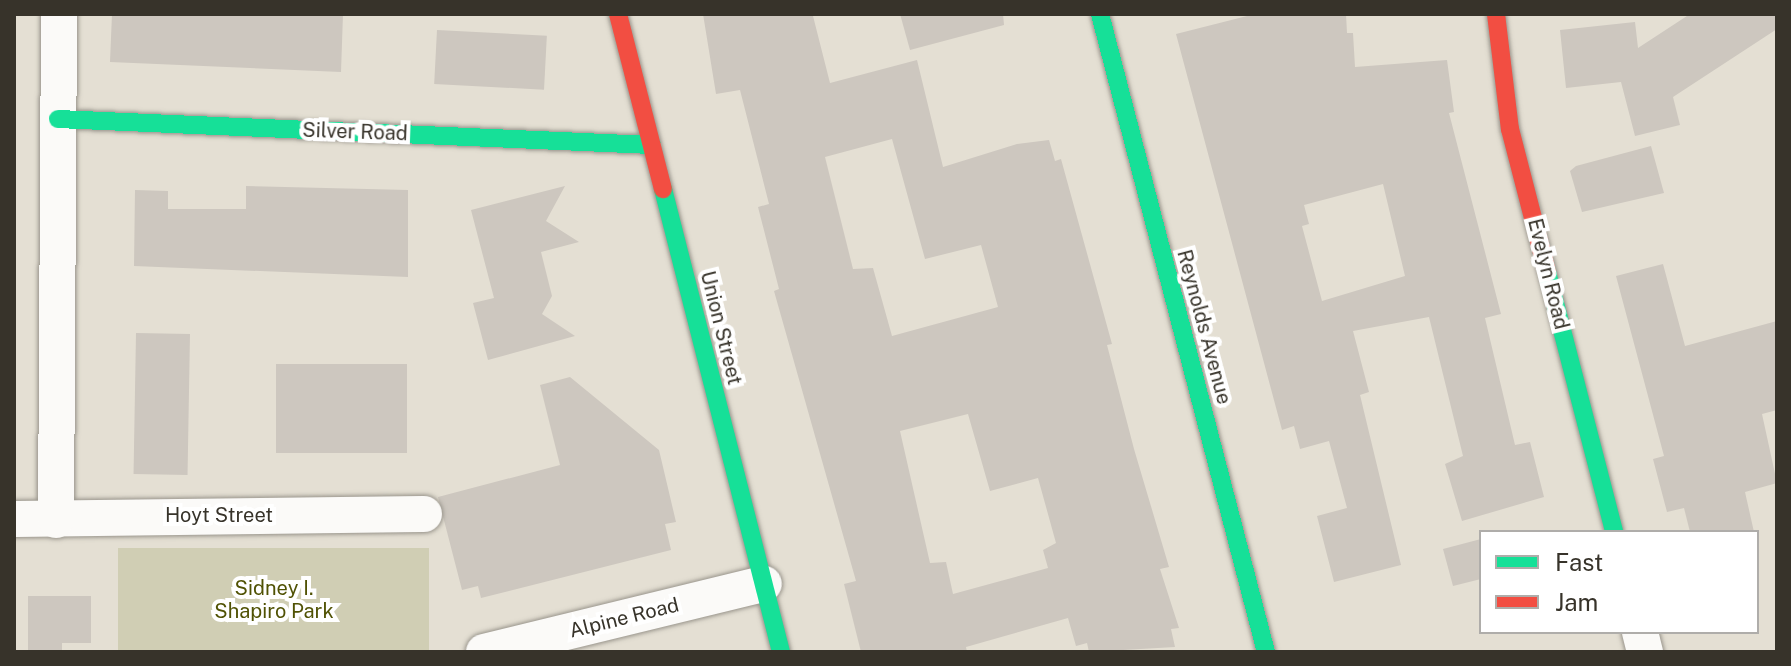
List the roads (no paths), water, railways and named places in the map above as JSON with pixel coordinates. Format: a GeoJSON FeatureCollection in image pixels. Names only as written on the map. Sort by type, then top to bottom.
{"type":"FeatureCollection","features":[{"type":"Feature","properties":{"kind":"street"},"geometry":{"type":"LineString","coordinates":[[56,520],[59,14]]}},
{"type":"Feature","properties":{"kind":"street","name":"Union Street"},"geometry":{"type":"LineString","coordinates":[[618,14],[781,652]]}},
{"type":"Feature","properties":{"kind":"street","name":"Reynolds Avenue"},"geometry":{"type":"LineString","coordinates":[[1100,14],[1266,652]]}},
{"type":"Feature","properties":{"kind":"street","name":"Evelyn Road"},"geometry":{"type":"LineString","coordinates":[[1496,14],[1510,129],[1613,530]]}},
{"type":"Feature","properties":{"kind":"street","name":"Silver Road"},"geometry":{"type":"LineString","coordinates":[[58,119],[651,145]]}},
{"type":"Feature","properties":{"kind":"street","name":"Hoyt Street"},"geometry":{"type":"LineString","coordinates":[[14,519],[424,514]]}},
{"type":"Feature","properties":{"kind":"street","name":"Alpine Road"},"geometry":{"type":"LineString","coordinates":[[484,652],[764,584]]}},
{"type":"Feature","properties":{"kind":"park label","name":"Sidney I. Shapiro Park"},"geometry":{"type":"Point","coordinates":[274,600]}}]}
